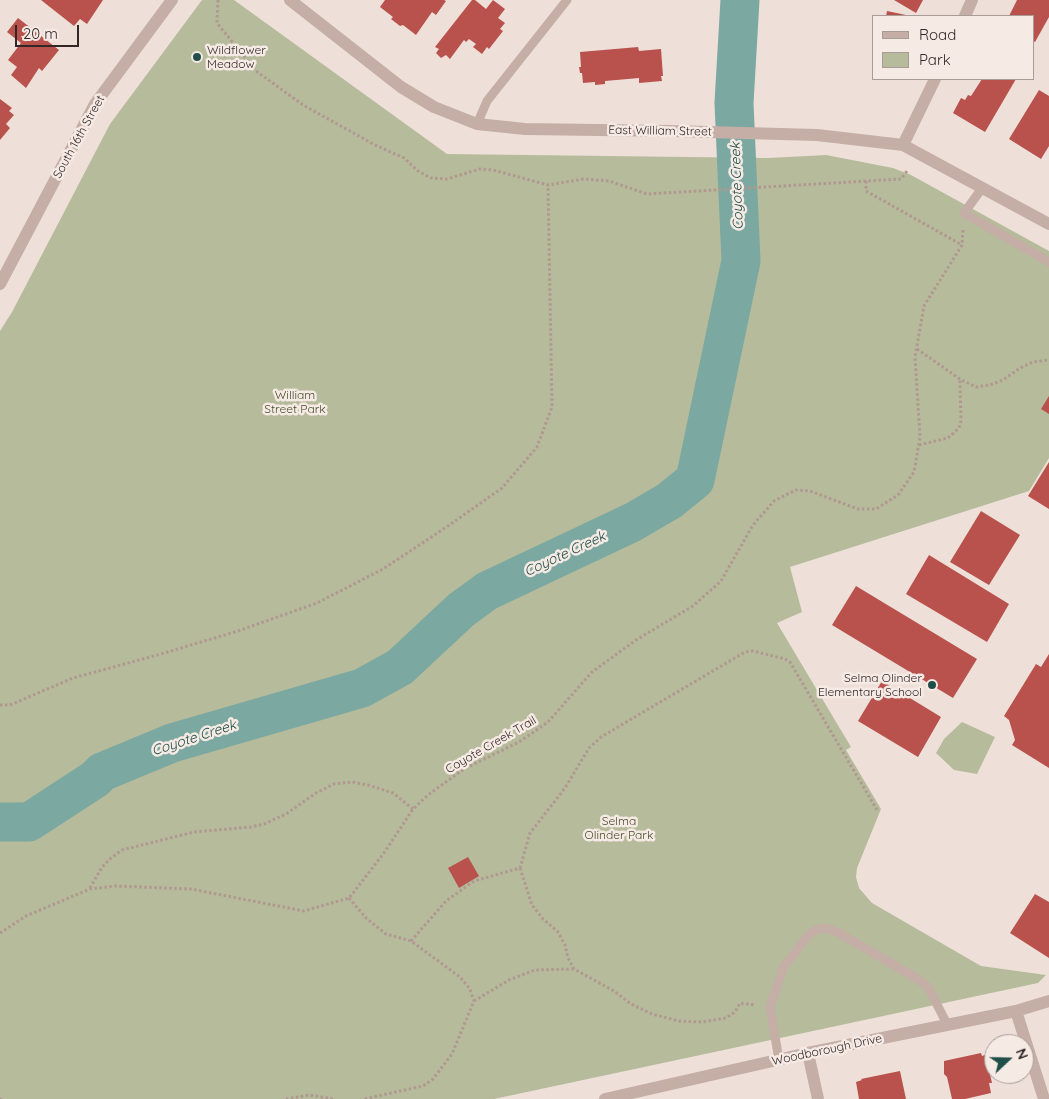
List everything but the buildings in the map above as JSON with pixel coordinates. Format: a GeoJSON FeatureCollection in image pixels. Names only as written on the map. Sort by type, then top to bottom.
{"type":"FeatureCollection","features":[{"type":"Feature","properties":{"kind":"street","name":"South 16th Street"},"geometry":{"type":"LineString","coordinates":[[0,284],[95,104],[172,0]]}},
{"type":"Feature","properties":{"kind":"street","name":"East William Street"},"geometry":{"type":"LineString","coordinates":[[290,0],[401,87],[434,107],[477,124],[525,129],[672,130],[817,135],[903,144],[1049,224]]}},
{"type":"Feature","properties":{"kind":"street"},"geometry":{"type":"LineString","coordinates":[[965,15],[972,0]]}},
{"type":"Feature","properties":{"kind":"street"},"geometry":{"type":"LineString","coordinates":[[903,144],[935,80]]}},
{"type":"Feature","properties":{"kind":"street","name":"Woodborough Drive"},"geometry":{"type":"LineString","coordinates":[[605,1099],[808,1053],[1016,1011],[1049,1001]]}},
{"type":"Feature","properties":{"kind":"street"},"geometry":{"type":"LineString","coordinates":[[1016,1011],[1044,1099]]}},
{"type":"Feature","properties":{"kind":"street"},"geometry":{"type":"LineString","coordinates":[[808,1053],[818,1099]]}},
{"type":"Feature","properties":{"kind":"lane"},"geometry":{"type":"LineString","coordinates":[[477,124],[487,101],[566,0]]}},
{"type":"Feature","properties":{"kind":"lane"},"geometry":{"type":"LineString","coordinates":[[983,187],[964,213],[1049,262]]}},
{"type":"Feature","properties":{"kind":"lane"},"geometry":{"type":"LineString","coordinates":[[779,1060],[770,1007],[784,968],[806,938],[815,930],[826,928],[839,933],[916,978],[928,988],[947,1024]]}},
{"type":"Feature","properties":{"kind":"path"},"geometry":{"type":"LineString","coordinates":[[218,0],[217,23],[256,71],[303,105],[375,145],[404,158],[418,171],[430,178],[447,179],[480,170],[493,170],[548,185],[584,179],[608,182],[647,194],[901,179],[907,171]]}},
{"type":"Feature","properties":{"kind":"path","name":"Coyote Creek Trail"},"geometry":{"type":"LineString","coordinates":[[349,898],[384,853],[413,808],[428,795],[464,769],[519,742],[548,722],[592,672],[636,640],[693,606],[721,581],[754,525],[774,501],[796,490],[810,491],[858,510],[876,508],[898,495],[914,472],[920,437],[915,357],[924,306],[962,245],[866,190],[866,181]]}},
{"type":"Feature","properties":{"kind":"path"},"geometry":{"type":"LineString","coordinates":[[0,705],[10,705],[73,678],[238,631],[316,603],[383,569],[502,488],[536,447],[552,407],[548,185]]}},
{"type":"Feature","properties":{"kind":"path"},"geometry":{"type":"LineString","coordinates":[[917,350],[960,379],[976,386],[990,385],[1003,380],[1020,368],[1033,362],[1049,360]]}},
{"type":"Feature","properties":{"kind":"path"},"geometry":{"type":"LineString","coordinates":[[918,445],[948,438],[959,428],[961,421],[960,379]]}},
{"type":"Feature","properties":{"kind":"path"},"geometry":{"type":"LineString","coordinates":[[574,969],[558,932],[543,919],[532,905],[520,868],[530,834],[565,788],[579,763],[601,737],[745,652],[753,651],[790,662],[877,810]]}},
{"type":"Feature","properties":{"kind":"path"},"geometry":{"type":"LineString","coordinates":[[90,889],[102,867],[122,850],[194,832],[251,827],[264,824],[286,814],[316,792],[334,784],[352,782],[368,784],[393,793],[413,808]]}},
{"type":"Feature","properties":{"kind":"path"},"geometry":{"type":"LineString","coordinates":[[411,941],[446,901],[474,881],[520,868]]}},
{"type":"Feature","properties":{"kind":"path"},"geometry":{"type":"LineString","coordinates":[[0,932],[26,916],[90,889],[115,886],[191,889],[304,911],[349,898],[366,918],[386,934],[411,941],[460,977],[470,989],[474,1001]]}},
{"type":"Feature","properties":{"kind":"path"},"geometry":{"type":"LineString","coordinates":[[364,1099],[423,1086],[433,1079],[452,1054],[474,1001],[509,980],[535,970],[574,969],[614,991],[631,1004],[652,1014],[679,1021],[702,1022],[726,1018],[735,1012],[740,1003],[770,1007]]}},
{"type":"Feature","properties":{"kind":"path"},"geometry":{"type":"LineString","coordinates":[[286,1099],[310,1095],[333,1099]]}},
{"type":"Feature","properties":{"kind":"green space"},"geometry":{"type":"Polygon","coordinates":[[[202,0],[234,0],[447,154],[768,158],[826,155],[893,168],[911,175],[1049,251],[1049,458],[1029,491],[790,567],[802,612],[777,623],[851,747],[846,750],[881,809],[857,868],[856,877],[859,888],[872,903],[981,966],[1046,975],[1038,983],[494,1099],[0,1099],[0,331],[12,312],[110,124],[202,0]]]}},
{"type":"Feature","properties":{"kind":"green space"},"geometry":{"type":"Polygon","coordinates":[[[962,722],[995,737],[977,774],[954,770],[936,753],[944,739],[962,722]]]}},
{"type":"Feature","properties":{"kind":"waterway","name":"Coyote Creek"},"geometry":{"type":"LineString","coordinates":[[0,822],[29,822],[95,779],[102,772],[172,743],[362,688],[400,667],[461,610],[487,591],[633,522],[669,501],[695,480],[741,261],[734,103],[740,0]]}},
{"type":"Feature","properties":{"kind":"place","name":"Wildflower Meadow"},"geometry":{"type":"Point","coordinates":[197,57]}},
{"type":"Feature","properties":{"kind":"place","name":"Selma Olinder Elementary School"},"geometry":{"type":"Point","coordinates":[932,685]}},
{"type":"Feature","properties":{"kind":"park label","name":"William Street Park"},"geometry":{"type":"Point","coordinates":[295,402]}},
{"type":"Feature","properties":{"kind":"park label","name":"Selma Olinder Park"},"geometry":{"type":"Point","coordinates":[619,828]}}]}
